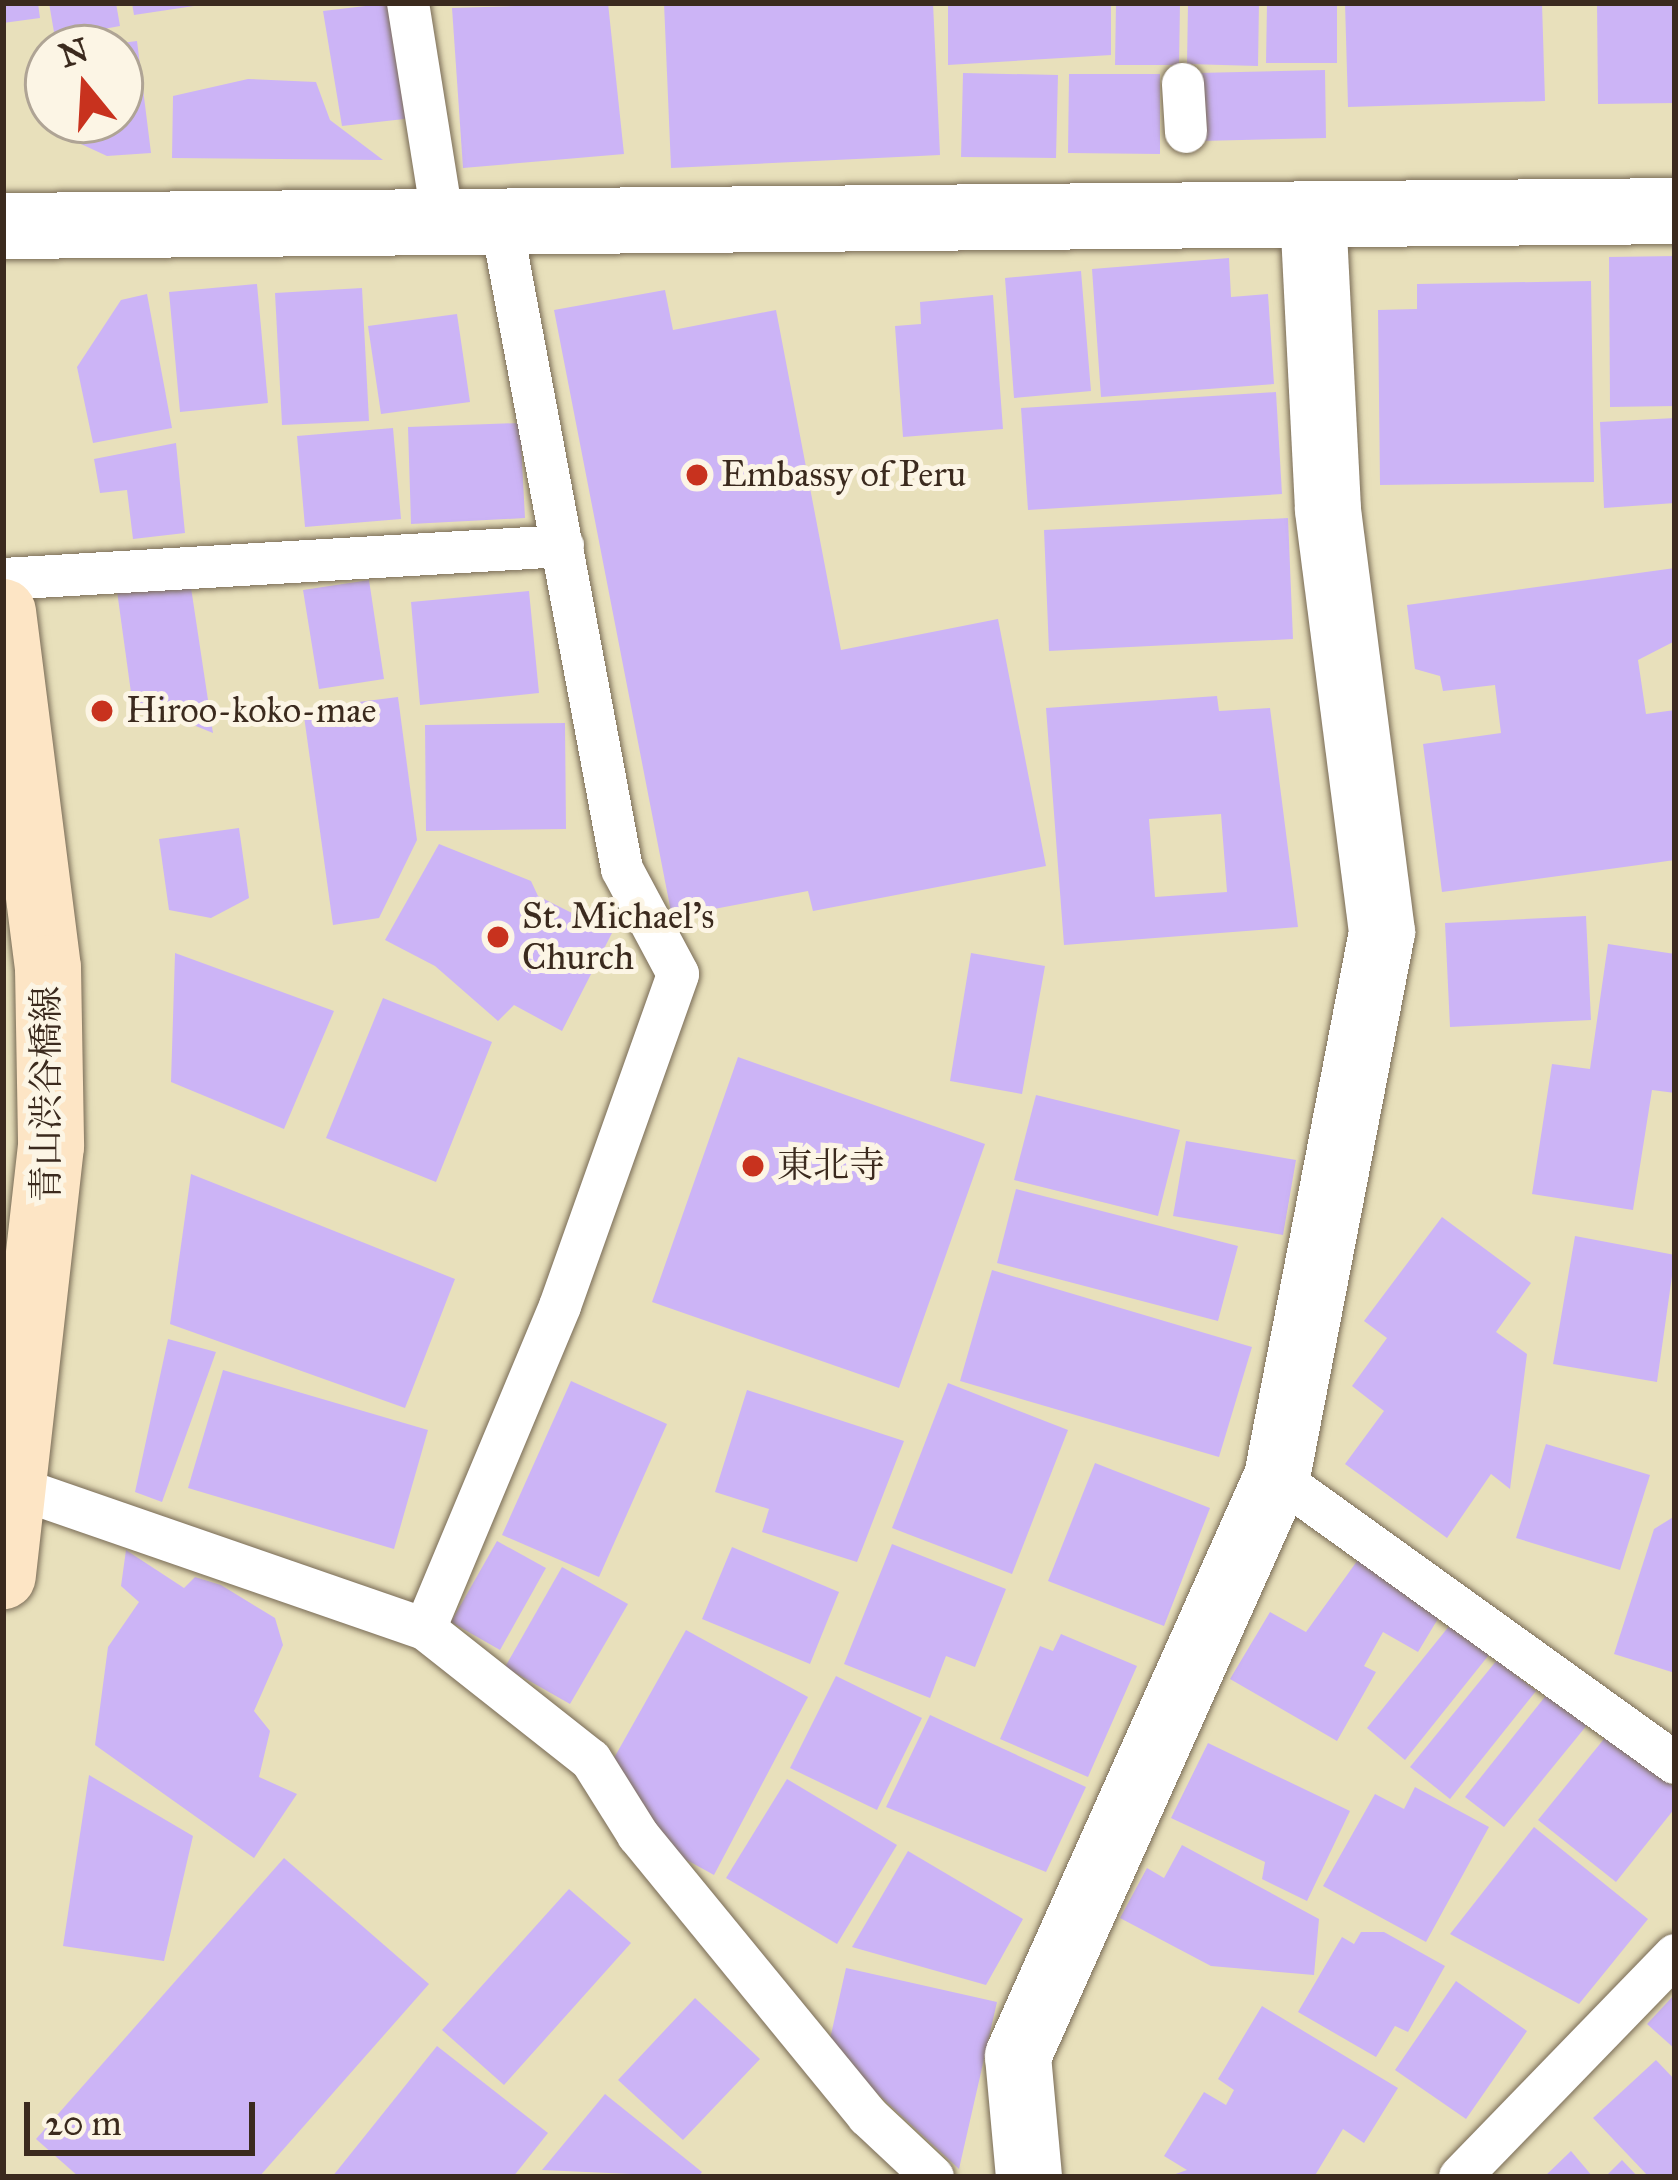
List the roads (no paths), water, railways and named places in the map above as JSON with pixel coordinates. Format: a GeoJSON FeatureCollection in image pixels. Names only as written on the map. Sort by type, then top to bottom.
{"type":"FeatureCollection","features":[{"type":"Feature","properties":{"kind":"street"},"geometry":{"type":"LineString","coordinates":[[3,226],[472,221],[1189,174],[1313,216],[1675,211]]}},
{"type":"Feature","properties":{"kind":"street"},"geometry":{"type":"LineString","coordinates":[[1029,2177],[1018,2056],[1277,1477],[1382,932],[1328,509],[1313,216]]}},
{"type":"Feature","properties":{"kind":"street","name":"青山渋谷橋線"},"geometry":{"type":"LineString","coordinates":[[3,612],[48,968],[50,1124],[3,1576]]}},
{"type":"Feature","properties":{"kind":"lane"},"geometry":{"type":"LineString","coordinates":[[407,3],[563,546],[622,869],[678,974],[560,1306],[425,1629]]}},
{"type":"Feature","properties":{"kind":"lane"},"geometry":{"type":"LineString","coordinates":[[1184,84],[1189,174]]}},
{"type":"Feature","properties":{"kind":"lane"},"geometry":{"type":"LineString","coordinates":[[3,579],[563,546]]}},
{"type":"Feature","properties":{"kind":"lane"},"geometry":{"type":"LineString","coordinates":[[1277,1477],[1675,1763]]}},
{"type":"Feature","properties":{"kind":"lane"},"geometry":{"type":"LineString","coordinates":[[9,1486],[425,1629],[591,1760],[638,1835],[853,2098],[933,2177]]}},
{"type":"Feature","properties":{"kind":"lane"},"geometry":{"type":"LineString","coordinates":[[1460,2177],[1675,1955]]}},
{"type":"Feature","properties":{"kind":"place","name":"Embassy of Peru"},"geometry":{"type":"Point","coordinates":[697,475]}},
{"type":"Feature","properties":{"kind":"place","name":"Hiroo-koko-mae"},"geometry":{"type":"Point","coordinates":[102,711]}},
{"type":"Feature","properties":{"kind":"place","name":"St. Michael's Church"},"geometry":{"type":"Point","coordinates":[498,937]}},
{"type":"Feature","properties":{"kind":"place","name":"東北寺"},"geometry":{"type":"Point","coordinates":[753,1166]}}]}
